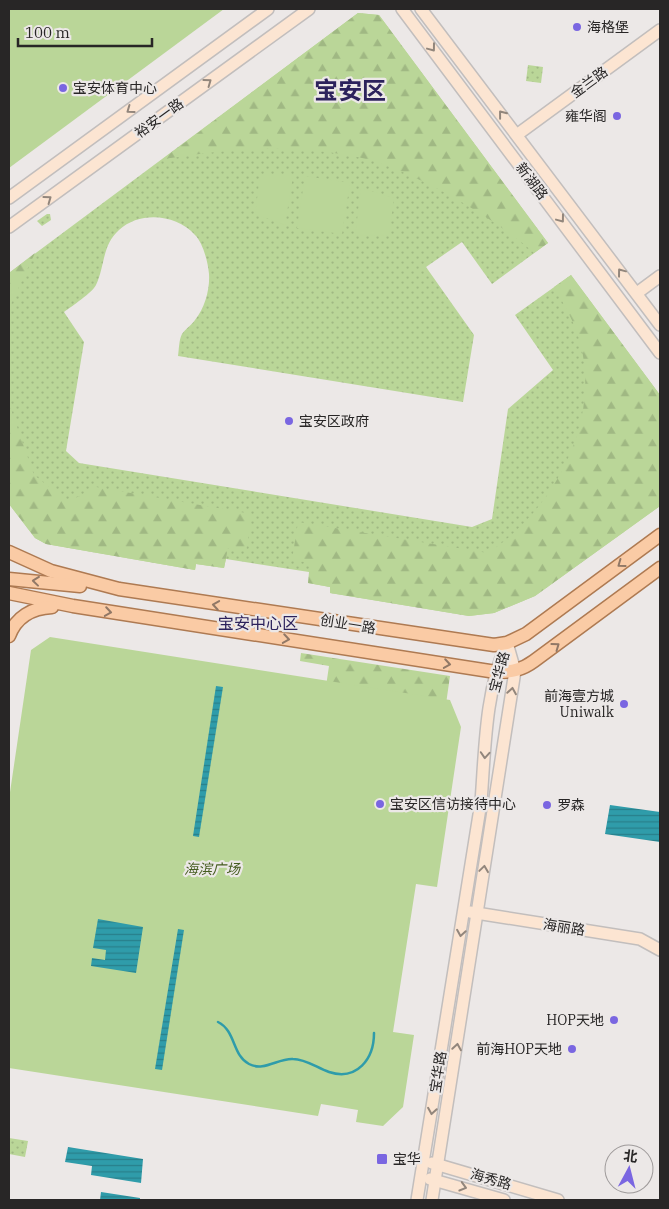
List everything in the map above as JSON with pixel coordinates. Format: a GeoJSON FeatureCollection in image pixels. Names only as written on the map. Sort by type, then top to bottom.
{"type":"FeatureCollection","features":[{"type":"Feature","properties":{"kind":"main road","name":"裕安一路"},"geometry":{"type":"LineString","coordinates":[[9,198],[268,9]]}},
{"type":"Feature","properties":{"kind":"main road","name":"裕安一路"},"geometry":{"type":"LineString","coordinates":[[9,227],[309,9]]}},
{"type":"Feature","properties":{"kind":"main road","name":"新湖路"},"geometry":{"type":"LineString","coordinates":[[402,9],[660,353]]}},
{"type":"Feature","properties":{"kind":"main road","name":"新湖路"},"geometry":{"type":"LineString","coordinates":[[421,9],[518,134],[660,325]]}},
{"type":"Feature","properties":{"kind":"main road","name":"金兰路"},"geometry":{"type":"LineString","coordinates":[[518,134],[660,30]]}},
{"type":"Feature","properties":{"kind":"main road"},"geometry":{"type":"LineString","coordinates":[[542,194],[542,188],[546,183],[552,183],[556,186]]}},
{"type":"Feature","properties":{"kind":"main road"},"geometry":{"type":"LineString","coordinates":[[636,293],[660,276]]}},
{"type":"Feature","properties":{"kind":"main road","name":"创业一路"},"geometry":{"type":"LineString","coordinates":[[9,552],[51,571],[120,589],[482,645],[507,643],[529,632],[660,535]]}},
{"type":"Feature","properties":{"kind":"main road","name":"创业一路"},"geometry":{"type":"LineString","coordinates":[[9,593],[73,606],[496,672],[515,671],[542,656],[660,568]]}},
{"type":"Feature","properties":{"kind":"main road"},"geometry":{"type":"LineString","coordinates":[[9,597],[9,581],[120,589]]}},
{"type":"Feature","properties":{"kind":"main road"},"geometry":{"type":"LineString","coordinates":[[9,636],[18,620],[36,609],[73,606]]}},
{"type":"Feature","properties":{"kind":"main road","name":"宝华路"},"geometry":{"type":"LineString","coordinates":[[432,1200],[515,671],[507,643]]}},
{"type":"Feature","properties":{"kind":"main road","name":"宝华路"},"geometry":{"type":"LineString","coordinates":[[417,1200],[481,802],[487,735],[496,672],[507,643]]}},
{"type":"Feature","properties":{"kind":"main road"},"geometry":{"type":"LineString","coordinates":[[487,735],[490,729],[498,727],[502,730],[504,738]]}},
{"type":"Feature","properties":{"kind":"main road","name":"海丽路"},"geometry":{"type":"LineString","coordinates":[[464,911],[640,939],[660,950]]}},
{"type":"Feature","properties":{"kind":"main road"},"geometry":{"type":"LineString","coordinates":[[437,1078],[438,1083],[442,1086],[449,1085],[452,1080]]}},
{"type":"Feature","properties":{"kind":"main road","name":"海秀路"},"geometry":{"type":"LineString","coordinates":[[423,1161],[558,1200]]}},
{"type":"Feature","properties":{"kind":"main road","name":"海秀路"},"geometry":{"type":"LineString","coordinates":[[421,1177],[504,1200]]}},
{"type":"Feature","properties":{"kind":"green space","name":"宝安体育中心"},"geometry":{"type":"Polygon","coordinates":[[[9,9],[224,9],[9,168],[9,9]]]}},
{"type":"Feature","properties":{"kind":"green space"},"geometry":{"type":"Polygon","coordinates":[[[358,13],[379,15],[548,243],[492,284],[462,242],[426,267],[474,335],[463,402],[178,356],[182,334],[199,315],[208,292],[208,264],[200,243],[187,228],[168,219],[147,218],[137,220],[119,230],[110,242],[94,288],[64,312],[84,342],[66,451],[79,463],[472,527],[492,519],[508,409],[553,370],[515,315],[571,275],[660,395],[660,506],[535,596],[494,613],[469,616],[330,593],[330,587],[308,583],[309,572],[226,559],[224,568],[196,564],[195,570],[46,544],[35,538],[9,504],[9,273],[358,13]]]}},
{"type":"Feature","properties":{"kind":"green space"},"geometry":{"type":"Polygon","coordinates":[[[358,13],[379,15],[548,243],[534,253],[498,225],[453,197],[404,173],[362,158],[325,152],[249,149],[163,159],[358,13]]]}},
{"type":"Feature","properties":{"kind":"green space"},"geometry":{"type":"Polygon","coordinates":[[[528,65],[543,67],[541,83],[526,81],[528,65]]]}},
{"type":"Feature","properties":{"kind":"green space"},"geometry":{"type":"Polygon","coordinates":[[[260,176],[293,176],[285,225],[255,214],[260,176]]]}},
{"type":"Feature","properties":{"kind":"green space"},"geometry":{"type":"Polygon","coordinates":[[[305,176],[350,183],[342,234],[297,228],[305,176]]]}},
{"type":"Feature","properties":{"kind":"green space"},"geometry":{"type":"Polygon","coordinates":[[[361,188],[394,198],[389,235],[355,236],[361,188]]]}},
{"type":"Feature","properties":{"kind":"green space"},"geometry":{"type":"Polygon","coordinates":[[[50,214],[51,220],[42,226],[37,221],[50,214]]]}},
{"type":"Feature","properties":{"kind":"green space"},"geometry":{"type":"Polygon","coordinates":[[[35,253],[9,308],[9,273],[35,253]]]}},
{"type":"Feature","properties":{"kind":"green space"},"geometry":{"type":"Polygon","coordinates":[[[571,275],[660,395],[660,506],[535,596],[494,613],[469,616],[330,593],[330,587],[308,583],[311,563],[292,560],[298,522],[488,553],[533,514],[551,489],[566,463],[577,435],[584,406],[585,376],[579,338],[566,308],[554,287],[571,275]]]}},
{"type":"Feature","properties":{"kind":"green space"},"geometry":{"type":"Polygon","coordinates":[[[9,404],[34,475],[68,502],[96,487],[252,514],[246,551],[228,548],[224,568],[196,564],[195,570],[46,544],[35,538],[9,504],[9,404]]]}},
{"type":"Feature","properties":{"kind":"green space","name":"海滨广场"},"geometry":{"type":"Polygon","coordinates":[[[50,637],[450,700],[461,727],[437,887],[416,884],[393,1032],[414,1035],[403,1107],[383,1126],[356,1122],[358,1110],[321,1104],[318,1116],[9,1068],[9,799],[31,650],[50,637]]]}},
{"type":"Feature","properties":{"kind":"green space"},"geometry":{"type":"Polygon","coordinates":[[[301,653],[450,676],[445,711],[325,693],[329,666],[300,661],[301,653]]]}},
{"type":"Feature","properties":{"kind":"green space"},"geometry":{"type":"Polygon","coordinates":[[[9,1138],[28,1141],[25,1157],[9,1154],[9,1138]]]}},
{"type":"Feature","properties":{"kind":"water"},"geometry":{"type":"Polygon","coordinates":[[[216,686],[223,687],[199,837],[193,836],[216,686]]]}},
{"type":"Feature","properties":{"kind":"water"},"geometry":{"type":"Polygon","coordinates":[[[610,805],[660,812],[660,842],[605,834],[610,805]]]}},
{"type":"Feature","properties":{"kind":"water"},"geometry":{"type":"Polygon","coordinates":[[[98,919],[143,927],[136,973],[91,966],[92,958],[105,960],[106,950],[93,948],[98,919]]]}},
{"type":"Feature","properties":{"kind":"water"},"geometry":{"type":"Polygon","coordinates":[[[178,929],[184,930],[162,1070],[155,1069],[178,929]]]}},
{"type":"Feature","properties":{"kind":"water"},"geometry":{"type":"Polygon","coordinates":[[[68,1147],[143,1159],[141,1183],[91,1175],[92,1166],[65,1162],[68,1147]]]}},
{"type":"Feature","properties":{"kind":"water"},"geometry":{"type":"Polygon","coordinates":[[[101,1192],[140,1198],[140,1200],[100,1200],[101,1192]]]}},
{"type":"Feature","properties":{"kind":"waterway"},"geometry":{"type":"LineString","coordinates":[[218,1022],[228,1031],[240,1055],[249,1064],[266,1066],[287,1059],[298,1059],[329,1072],[339,1074],[348,1073],[362,1066],[371,1051],[374,1033]]}},
{"type":"Feature","properties":{"kind":"place","name":"海格堡"},"geometry":{"type":"Point","coordinates":[577,27]}},
{"type":"Feature","properties":{"kind":"place","name":"宝安体育中心"},"geometry":{"type":"Point","coordinates":[63,88]}},
{"type":"Feature","properties":{"kind":"place","name":"雍华阁"},"geometry":{"type":"Point","coordinates":[617,116]}},
{"type":"Feature","properties":{"kind":"place","name":"宝安区政府"},"geometry":{"type":"Point","coordinates":[289,421]}},
{"type":"Feature","properties":{"kind":"place","name":"前海壹方城 Uniwalk"},"geometry":{"type":"Point","coordinates":[624,704]}},
{"type":"Feature","properties":{"kind":"place","name":"宝安区信访接待中心"},"geometry":{"type":"Point","coordinates":[380,804]}},
{"type":"Feature","properties":{"kind":"place","name":"罗森"},"geometry":{"type":"Point","coordinates":[547,805]}},
{"type":"Feature","properties":{"kind":"place","name":"HOP天地"},"geometry":{"type":"Point","coordinates":[614,1020]}},
{"type":"Feature","properties":{"kind":"place","name":"前海HOP天地"},"geometry":{"type":"Point","coordinates":[572,1049]}},
{"type":"Feature","properties":{"kind":"place","name":"宝华"},"geometry":{"type":"Point","coordinates":[382,1159]}},
{"type":"Feature","properties":{"kind":"district","name":"宝安区"},"geometry":{"type":"Point","coordinates":[350,90]}},
{"type":"Feature","properties":{"kind":"district","name":"宝安中心区"},"geometry":{"type":"Point","coordinates":[258,623]}}]}
